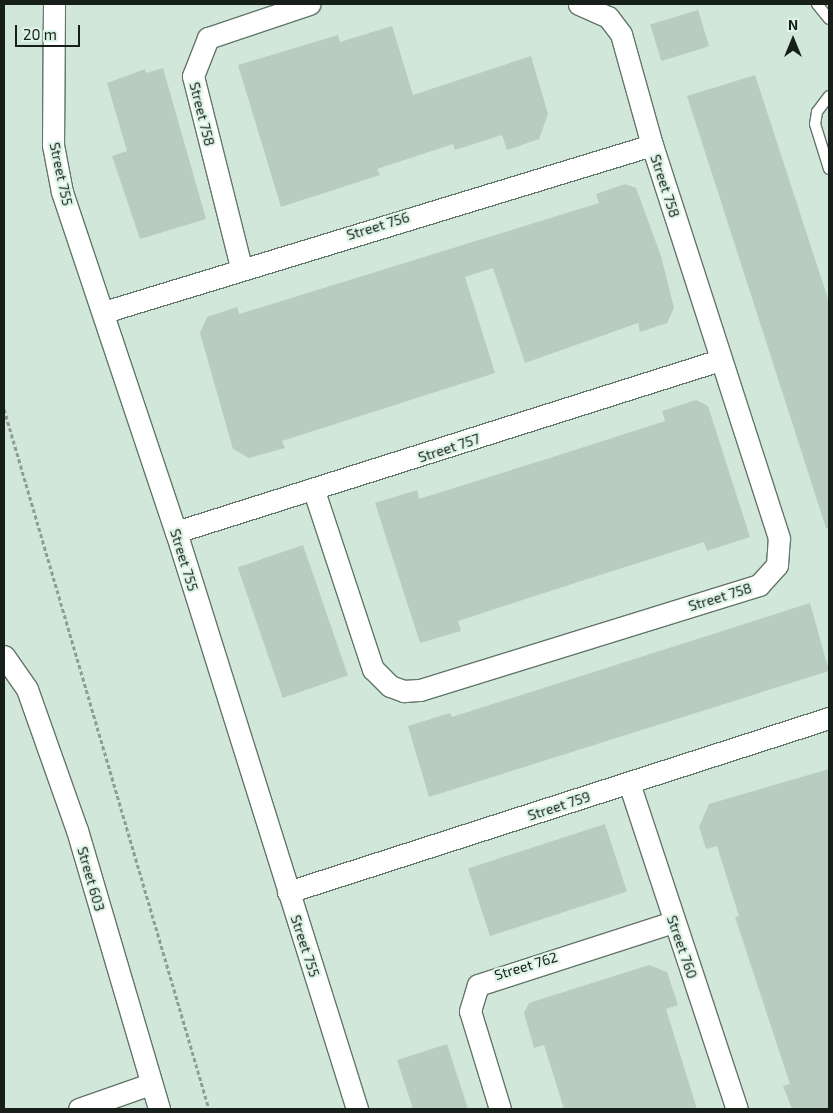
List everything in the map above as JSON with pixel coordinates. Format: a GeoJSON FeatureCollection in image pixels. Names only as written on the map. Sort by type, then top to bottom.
{"type":"FeatureCollection","features":[{"type":"Feature","properties":{"kind":"street","name":"Street 755"},"geometry":{"type":"LineString","coordinates":[[54,4],[53,145],[62,192],[104,312],[176,532],[357,1109]]}},
{"type":"Feature","properties":{"kind":"street","name":"Street 758"},"geometry":{"type":"LineString","coordinates":[[241,267],[193,76],[208,38],[309,4]]}},
{"type":"Feature","properties":{"kind":"street","name":"Street 758"},"geometry":{"type":"LineString","coordinates":[[314,491],[373,669],[390,686],[404,691],[420,690],[759,585],[777,565],[779,538],[652,145],[621,34],[608,16],[579,4]]}},
{"type":"Feature","properties":{"kind":"street","name":"Street 756"},"geometry":{"type":"LineString","coordinates":[[104,312],[241,267],[652,145]]}},
{"type":"Feature","properties":{"kind":"street","name":"Street 757"},"geometry":{"type":"LineString","coordinates":[[176,532],[314,491],[720,360]]}},
{"type":"Feature","properties":{"kind":"street","name":"Street 603"},"geometry":{"type":"LineString","coordinates":[[4,656],[27,689],[73,821],[158,1109]]}},
{"type":"Feature","properties":{"kind":"street","name":"Street 759"},"geometry":{"type":"LineString","coordinates":[[288,892],[829,718]]}},
{"type":"Feature","properties":{"kind":"street","name":"Street 760"},"geometry":{"type":"LineString","coordinates":[[629,783],[673,922],[737,1109]]}},
{"type":"Feature","properties":{"kind":"street","name":"Street 762"},"geometry":{"type":"LineString","coordinates":[[500,1109],[470,1011],[478,984],[673,922]]}},
{"type":"Feature","properties":{"kind":"street"},"geometry":{"type":"LineString","coordinates":[[79,1109],[150,1084]]}},
{"type":"Feature","properties":{"kind":"lane"},"geometry":{"type":"LineString","coordinates":[[817,4],[829,19]]}},
{"type":"Feature","properties":{"kind":"lane"},"geometry":{"type":"LineString","coordinates":[[829,96],[821,104],[815,124],[829,169]]}},
{"type":"Feature","properties":{"kind":"path"},"geometry":{"type":"LineString","coordinates":[[4,408],[210,1109]]}},
{"type":"Feature","properties":{"kind":"building"},"geometry":{"type":"Polygon","coordinates":[[[698,10],[709,46],[661,61],[650,25],[698,10]]]}},
{"type":"Feature","properties":{"kind":"building"},"geometry":{"type":"Polygon","coordinates":[[[392,26],[413,95],[531,56],[548,114],[539,139],[507,150],[502,135],[455,150],[453,144],[377,169],[380,175],[281,207],[238,65],[338,35],[340,42],[392,26]]]}},
{"type":"Feature","properties":{"kind":"building"},"geometry":{"type":"Polygon","coordinates":[[[163,68],[206,219],[140,239],[112,156],[127,151],[107,83],[145,69],[146,73],[163,68]]]}},
{"type":"Feature","properties":{"kind":"building"},"geometry":{"type":"Polygon","coordinates":[[[755,75],[829,302],[829,528],[826,528],[687,96],[755,75]]]}},
{"type":"Feature","properties":{"kind":"building"},"geometry":{"type":"Polygon","coordinates":[[[625,184],[636,188],[661,256],[674,308],[667,323],[640,332],[638,323],[525,363],[493,268],[465,277],[495,373],[282,441],[285,448],[249,458],[233,449],[200,333],[207,317],[237,307],[239,314],[599,203],[596,194],[625,184]]]}},
{"type":"Feature","properties":{"kind":"building"},"geometry":{"type":"Polygon","coordinates":[[[696,400],[708,406],[750,537],[707,551],[704,542],[575,583],[458,621],[461,631],[420,643],[375,503],[417,490],[419,499],[553,457],[665,421],[662,411],[696,400]]]}},
{"type":"Feature","properties":{"kind":"building"},"geometry":{"type":"Polygon","coordinates":[[[303,545],[348,675],[283,698],[238,567],[303,545]]]}},
{"type":"Feature","properties":{"kind":"building"},"geometry":{"type":"Polygon","coordinates":[[[810,603],[829,671],[429,797],[408,726],[450,713],[452,717],[810,603]]]}},
{"type":"Feature","properties":{"kind":"building"},"geometry":{"type":"Polygon","coordinates":[[[829,769],[829,1109],[792,1109],[783,1086],[790,1084],[735,917],[739,916],[717,846],[706,849],[699,827],[709,804],[829,769]]]}},
{"type":"Feature","properties":{"kind":"building"},"geometry":{"type":"Polygon","coordinates":[[[605,824],[627,892],[490,936],[468,868],[605,824]]]}},
{"type":"Feature","properties":{"kind":"building"},"geometry":{"type":"Polygon","coordinates":[[[649,965],[667,972],[678,1005],[666,1009],[697,1109],[564,1109],[544,1045],[534,1048],[524,1013],[529,1003],[649,965]]]}},
{"type":"Feature","properties":{"kind":"building"},"geometry":{"type":"Polygon","coordinates":[[[447,1044],[468,1109],[413,1109],[397,1060],[447,1044]]]}}]}
